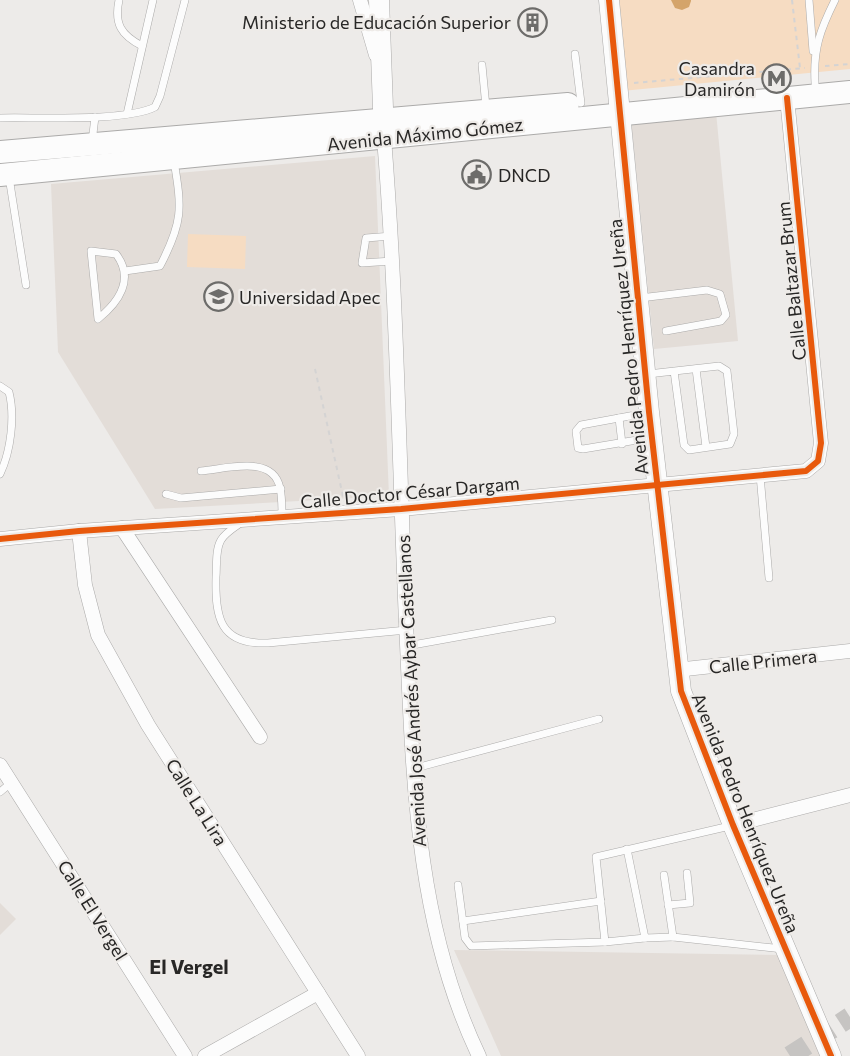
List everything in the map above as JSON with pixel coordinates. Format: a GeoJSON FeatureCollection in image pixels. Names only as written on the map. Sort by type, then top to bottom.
{"type":"FeatureCollection","features":[{"type":"Feature","properties":{"kind":"main road"},"geometry":{"type":"LineString","coordinates":[[379,0],[383,129]]}},
{"type":"Feature","properties":{"kind":"main road","name":"Avenida Pedro Henríquez Ureña"},"geometry":{"type":"LineString","coordinates":[[609,0],[676,670],[689,719],[831,1056]]}},
{"type":"Feature","properties":{"kind":"main road","name":"Avenida Máximo Gómez"},"geometry":{"type":"LineString","coordinates":[[4,175],[173,159],[810,73],[850,80]]}},
{"type":"Feature","properties":{"kind":"main road","name":"Avenida Máximo Gómez"},"geometry":{"type":"LineString","coordinates":[[0,152],[383,129],[486,111],[619,100],[787,98],[850,92]]}},
{"type":"Feature","properties":{"kind":"street"},"geometry":{"type":"LineString","coordinates":[[360,0],[382,77]]}},
{"type":"Feature","properties":{"kind":"street","name":"Calle Baltazar Brum"},"geometry":{"type":"LineString","coordinates":[[787,98],[821,443],[818,461]]}},
{"type":"Feature","properties":{"kind":"street","name":"Avenida José Andrés Aybar Castellanos"},"geometry":{"type":"LineString","coordinates":[[383,129],[392,236],[412,769],[421,859],[430,912],[458,1005],[479,1056]]}},
{"type":"Feature","properties":{"kind":"street","name":"Calle Doctor César Dargam"},"geometry":{"type":"LineString","coordinates":[[0,539],[79,531],[401,509],[760,476],[806,471],[818,461]]}},
{"type":"Feature","properties":{"kind":"street"},"geometry":{"type":"LineString","coordinates":[[122,528],[260,736]]}},
{"type":"Feature","properties":{"kind":"street","name":"Calle La Lira"},"geometry":{"type":"LineString","coordinates":[[79,531],[86,585],[98,635],[148,725],[358,1056]]}},
{"type":"Feature","properties":{"kind":"street","name":"Calle Primera"},"geometry":{"type":"LineString","coordinates":[[676,670],[850,651]]}},
{"type":"Feature","properties":{"kind":"street","name":"Calle El Vergel"},"geometry":{"type":"LineString","coordinates":[[0,765],[185,1056]]}},
{"type":"Feature","properties":{"kind":"street"},"geometry":{"type":"LineString","coordinates":[[733,825],[850,795]]}},
{"type":"Feature","properties":{"kind":"street"},"geometry":{"type":"LineString","coordinates":[[205,1056],[318,993]]}},
{"type":"Feature","properties":{"kind":"lane"},"geometry":{"type":"LineString","coordinates":[[119,0],[116,15],[118,26],[128,39],[142,46]]}},
{"type":"Feature","properties":{"kind":"lane"},"geometry":{"type":"LineString","coordinates":[[127,114],[153,0]]}},
{"type":"Feature","properties":{"kind":"lane"},"geometry":{"type":"LineString","coordinates":[[0,118],[95,117],[127,114],[155,107],[160,96],[185,0]]}},
{"type":"Feature","properties":{"kind":"lane"},"geometry":{"type":"LineString","coordinates":[[809,0],[813,57]]}},
{"type":"Feature","properties":{"kind":"lane"},"geometry":{"type":"LineString","coordinates":[[810,73],[820,33],[835,0]]}},
{"type":"Feature","properties":{"kind":"lane"},"geometry":{"type":"LineString","coordinates":[[575,54],[581,103]]}},
{"type":"Feature","properties":{"kind":"lane"},"geometry":{"type":"LineString","coordinates":[[482,65],[486,111]]}},
{"type":"Feature","properties":{"kind":"lane"},"geometry":{"type":"LineString","coordinates":[[92,145],[95,117]]}},
{"type":"Feature","properties":{"kind":"lane"},"geometry":{"type":"LineString","coordinates":[[125,271],[160,266],[174,240],[181,206],[173,159]]}},
{"type":"Feature","properties":{"kind":"lane"},"geometry":{"type":"LineString","coordinates":[[4,175],[26,285]]}},
{"type":"Feature","properties":{"kind":"lane"},"geometry":{"type":"LineString","coordinates":[[392,236],[366,238],[362,263],[392,261]]}},
{"type":"Feature","properties":{"kind":"lane"},"geometry":{"type":"LineString","coordinates":[[91,251],[116,254],[125,271],[124,286],[119,299],[98,319],[91,251]]}},
{"type":"Feature","properties":{"kind":"lane"},"geometry":{"type":"LineString","coordinates":[[637,298],[707,290],[720,294],[726,315],[721,321],[666,331]]}},
{"type":"Feature","properties":{"kind":"lane"},"geometry":{"type":"LineString","coordinates":[[645,374],[719,366],[727,371],[734,434],[730,444],[689,450],[684,446],[674,371]]}},
{"type":"Feature","properties":{"kind":"lane"},"geometry":{"type":"LineString","coordinates":[[696,369],[706,447]]}},
{"type":"Feature","properties":{"kind":"lane"},"geometry":{"type":"LineString","coordinates":[[0,386],[9,392],[11,402],[10,437],[0,474]]}},
{"type":"Feature","properties":{"kind":"lane"},"geometry":{"type":"LineString","coordinates":[[649,412],[581,425],[576,431],[578,448],[622,444],[652,437]]}},
{"type":"Feature","properties":{"kind":"lane"},"geometry":{"type":"LineString","coordinates":[[619,418],[622,444]]}},
{"type":"Feature","properties":{"kind":"lane"},"geometry":{"type":"LineString","coordinates":[[201,471],[260,466],[269,470],[276,477],[281,489],[282,517]]}},
{"type":"Feature","properties":{"kind":"lane"},"geometry":{"type":"LineString","coordinates":[[760,476],[770,578]]}},
{"type":"Feature","properties":{"kind":"lane"},"geometry":{"type":"LineString","coordinates":[[166,494],[180,498],[281,489]]}},
{"type":"Feature","properties":{"kind":"lane"},"geometry":{"type":"LineString","coordinates":[[245,519],[220,541],[217,558],[216,602],[222,626],[234,638],[248,644],[407,630]]}},
{"type":"Feature","properties":{"kind":"lane"},"geometry":{"type":"LineString","coordinates":[[407,646],[552,620]]}},
{"type":"Feature","properties":{"kind":"lane"},"geometry":{"type":"LineString","coordinates":[[412,769],[599,720]]}},
{"type":"Feature","properties":{"kind":"lane"},"geometry":{"type":"LineString","coordinates":[[0,792],[12,782]]}},
{"type":"Feature","properties":{"kind":"lane"},"geometry":{"type":"LineString","coordinates":[[605,942],[596,857],[733,825]]}},
{"type":"Feature","properties":{"kind":"lane"},"geometry":{"type":"LineString","coordinates":[[627,849],[645,938]]}},
{"type":"Feature","properties":{"kind":"lane"},"geometry":{"type":"LineString","coordinates":[[668,906],[690,903],[687,873]]}},
{"type":"Feature","properties":{"kind":"lane"},"geometry":{"type":"LineString","coordinates":[[664,875],[673,938]]}},
{"type":"Feature","properties":{"kind":"lane"},"geometry":{"type":"LineString","coordinates":[[458,885],[465,938],[471,946],[673,938],[785,949]]}},
{"type":"Feature","properties":{"kind":"lane"},"geometry":{"type":"LineString","coordinates":[[463,921],[601,901]]}},
{"type":"Feature","properties":{"kind":"path"},"geometry":{"type":"LineString","coordinates":[[792,0],[810,73]]}},
{"type":"Feature","properties":{"kind":"path"},"geometry":{"type":"LineString","coordinates":[[619,100],[810,73],[850,64]]}},
{"type":"Feature","properties":{"kind":"path"},"geometry":{"type":"LineString","coordinates":[[315,369],[347,513]]}},
{"type":"Feature","properties":{"kind":"shaded area"},"geometry":{"type":"Polygon","coordinates":[[[613,0],[850,0],[850,69],[622,91],[613,0]]]}},
{"type":"Feature","properties":{"kind":"shaded area"},"geometry":{"type":"Polygon","coordinates":[[[671,0],[691,1],[689,7],[682,10],[675,8],[671,0]]]}},
{"type":"Feature","properties":{"kind":"shaded area"},"geometry":{"type":"Polygon","coordinates":[[[716,112],[738,341],[654,349],[631,120],[716,112]]]}},
{"type":"Feature","properties":{"kind":"shaded area","name":"Universidad Apec"},"geometry":{"type":"Polygon","coordinates":[[[375,156],[389,496],[155,509],[58,352],[51,184],[375,156]]]}},
{"type":"Feature","properties":{"kind":"shaded area"},"geometry":{"type":"Polygon","coordinates":[[[188,234],[246,236],[245,269],[187,267],[188,234]]]}},
{"type":"Feature","properties":{"kind":"shaded area"},"geometry":{"type":"Polygon","coordinates":[[[0,903],[16,919],[0,935],[0,903]]]}},
{"type":"Feature","properties":{"kind":"shaded area"},"geometry":{"type":"Polygon","coordinates":[[[454,950],[778,955],[820,1056],[501,1056],[454,950]]]}},
{"type":"Feature","properties":{"kind":"tunnel"},"geometry":{"type":"LineString","coordinates":[[790,1056],[850,1017]]}},
{"type":"Feature","properties":{"kind":"cycle path"},"geometry":{"type":"LineString","coordinates":[[609,0],[649,412],[681,691],[733,825],[831,1056]]}},
{"type":"Feature","properties":{"kind":"cycle path"},"geometry":{"type":"LineString","coordinates":[[0,539],[79,531],[401,509],[806,471],[818,461],[821,443],[787,98]]}},
{"type":"Feature","properties":{"kind":"place","name":"Ministerio de Educación Superior"},"geometry":{"type":"Point","coordinates":[532,22]}},
{"type":"Feature","properties":{"kind":"place","name":"Casandra Damirón"},"geometry":{"type":"Point","coordinates":[776,78]}},
{"type":"Feature","properties":{"kind":"place","name":"DNCD"},"geometry":{"type":"Point","coordinates":[477,175]}},
{"type":"Feature","properties":{"kind":"place","name":"Universidad Apec"},"geometry":{"type":"Point","coordinates":[218,297]}},
{"type":"Feature","properties":{"kind":"district","name":"El Vergel"},"geometry":{"type":"Point","coordinates":[189,966]}}]}
